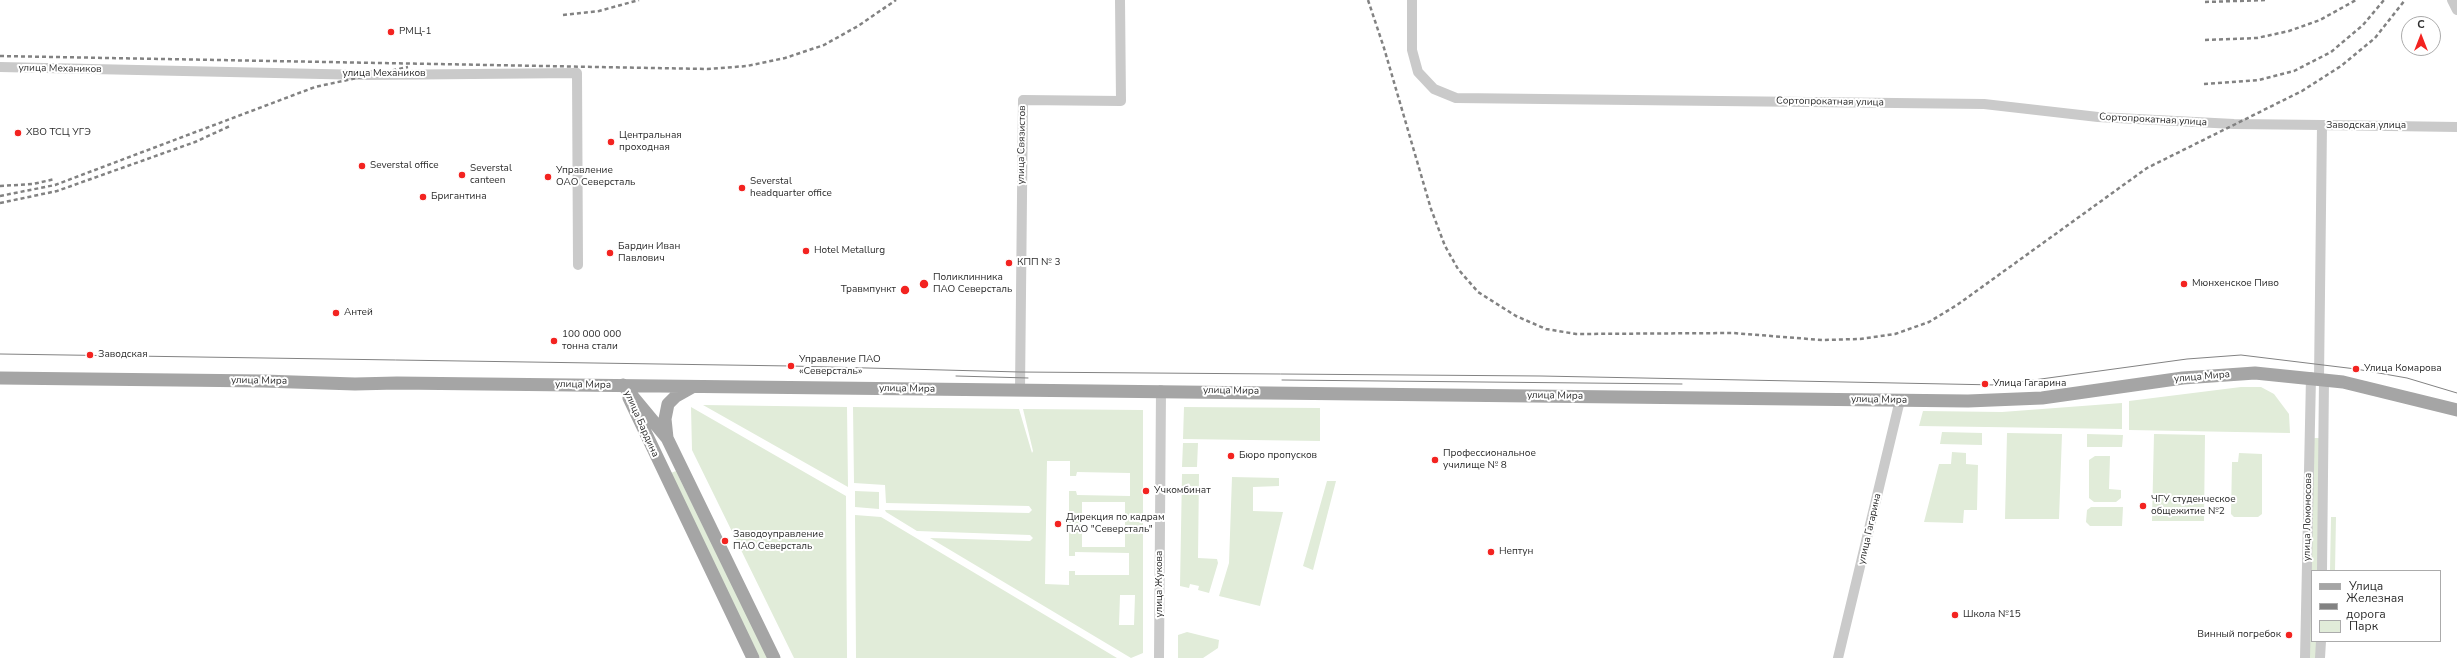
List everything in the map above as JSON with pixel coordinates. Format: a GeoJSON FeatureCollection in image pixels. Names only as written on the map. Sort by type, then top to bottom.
{"type":"FeatureCollection","features":[{"type":"Feature","properties":{"kind":"main road","name":"улица Мира"},"geometry":{"type":"LineString","coordinates":[[0,378],[263,381],[355,384],[1161,390],[1900,400],[2022,399],[2218,374],[2255,373],[2318,378],[2457,410]]}},
{"type":"Feature","properties":{"kind":"main road","name":"улица Бардина"},"geometry":{"type":"LineString","coordinates":[[624,386],[667,438],[774,658]]}},
{"type":"Feature","properties":{"kind":"main road","name":"улица Бардина"},"geometry":{"type":"LineString","coordinates":[[624,386],[753,658]]}},
{"type":"Feature","properties":{"kind":"main road"},"geometry":{"type":"LineString","coordinates":[[667,438],[665,418],[668,404],[676,396],[693,386]]}},
{"type":"Feature","properties":{"kind":"main road"},"geometry":{"type":"LineString","coordinates":[[705,559],[722,550]]}},
{"type":"Feature","properties":{"kind":"street","name":"улица Связистов"},"geometry":{"type":"LineString","coordinates":[[1020,390],[1023,100],[1121,101],[1120,0]]}},
{"type":"Feature","properties":{"kind":"street","name":"Сортопрокатная улица"},"geometry":{"type":"LineString","coordinates":[[1412,0],[1412,50],[1418,72],[1434,89],[1456,98],[1984,104],[2098,117],[2234,124],[2322,125]]}},
{"type":"Feature","properties":{"kind":"street"},"geometry":{"type":"LineString","coordinates":[[2452,0],[2457,10]]}},
{"type":"Feature","properties":{"kind":"street","name":"улица Механиков"},"geometry":{"type":"LineString","coordinates":[[0,67],[367,74],[577,73],[578,265]]}},
{"type":"Feature","properties":{"kind":"street","name":"Заводская улица"},"geometry":{"type":"LineString","coordinates":[[2318,378],[2322,269],[2322,125],[2457,127]]}},
{"type":"Feature","properties":{"kind":"street","name":"улица Ломоносова"},"geometry":{"type":"LineString","coordinates":[[2318,378],[2322,570]]}},
{"type":"Feature","properties":{"kind":"street","name":"улица Ломоносова"},"geometry":{"type":"LineString","coordinates":[[2305,658],[2318,378]]}},
{"type":"Feature","properties":{"kind":"street","name":"улица Жукова"},"geometry":{"type":"LineString","coordinates":[[1159,658],[1161,390]]}},
{"type":"Feature","properties":{"kind":"street","name":"улица Гагарина"},"geometry":{"type":"LineString","coordinates":[[1838,658],[1900,400]]}},
{"type":"Feature","properties":{"kind":"street"},"geometry":{"type":"LineString","coordinates":[[2320,658],[2321,642]]}},
{"type":"Feature","properties":{"kind":"green space"},"geometry":{"type":"Polygon","coordinates":[[[2241,387],[2261,387],[2274,394],[2289,414],[2290,433],[2129,430],[2129,401],[2241,387]]]}},
{"type":"Feature","properties":{"kind":"green space"},"geometry":{"type":"Polygon","coordinates":[[[2122,403],[2122,429],[1919,426],[1923,411],[2002,412],[2122,403]]]}},
{"type":"Feature","properties":{"kind":"green space"},"geometry":{"type":"Polygon","coordinates":[[[703,405],[847,407],[848,487],[703,405]]]}},
{"type":"Feature","properties":{"kind":"green space"},"geometry":{"type":"Polygon","coordinates":[[[691,407],[846,496],[847,658],[794,658],[692,450],[691,407]]]}},
{"type":"Feature","properties":{"kind":"green space"},"geometry":{"type":"Polygon","coordinates":[[[853,407],[1019,409],[1032,453],[1033,451],[1023,409],[1143,410],[1143,653],[1131,658],[930,538],[1030,541],[1033,538],[1030,535],[917,531],[885,510],[1029,513],[1032,510],[1029,506],[886,503],[885,485],[854,483],[853,407]],[[1047,461],[1045,584],[1069,585],[1069,571],[1075,571],[1075,575],[1129,575],[1129,553],[1075,552],[1075,556],[1069,556],[1069,491],[1076,491],[1077,495],[1130,496],[1130,473],[1077,472],[1076,476],[1070,476],[1070,461],[1047,461]],[[1082,502],[1082,547],[1125,547],[1125,502],[1082,502]],[[1120,595],[1119,625],[1134,625],[1135,595],[1120,595]]]}},
{"type":"Feature","properties":{"kind":"green space"},"geometry":{"type":"Polygon","coordinates":[[[1184,407],[1320,408],[1320,441],[1183,439],[1184,407]]]}},
{"type":"Feature","properties":{"kind":"green space"},"geometry":{"type":"Polygon","coordinates":[[[1942,432],[1982,433],[1982,445],[1940,444],[1942,432]]]}},
{"type":"Feature","properties":{"kind":"green space"},"geometry":{"type":"Polygon","coordinates":[[[2007,433],[2062,434],[2059,519],[2005,519],[2007,433]]]}},
{"type":"Feature","properties":{"kind":"green space"},"geometry":{"type":"Polygon","coordinates":[[[2087,434],[2123,435],[2122,447],[2087,447],[2087,434]]]}},
{"type":"Feature","properties":{"kind":"green space"},"geometry":{"type":"Polygon","coordinates":[[[2154,434],[2205,435],[2204,521],[2152,521],[2154,434]]]}},
{"type":"Feature","properties":{"kind":"green space"},"geometry":{"type":"Polygon","coordinates":[[[2312,438],[2320,438],[2318,570],[2311,570],[2311,642],[2317,642],[2317,658],[2309,658],[2312,438]]]}},
{"type":"Feature","properties":{"kind":"green space"},"geometry":{"type":"Polygon","coordinates":[[[1183,443],[1198,443],[1197,467],[1182,467],[1183,443]]]}},
{"type":"Feature","properties":{"kind":"green space"},"geometry":{"type":"Polygon","coordinates":[[[1952,452],[1966,453],[1966,464],[1978,465],[1977,510],[1964,510],[1963,523],[1924,522],[1939,464],[1951,464],[1952,452]]]}},
{"type":"Feature","properties":{"kind":"green space"},"geometry":{"type":"Polygon","coordinates":[[[2239,453],[2262,454],[2262,514],[2258,517],[2234,517],[2231,514],[2232,462],[2238,462],[2239,453]]]}},
{"type":"Feature","properties":{"kind":"green space"},"geometry":{"type":"Polygon","coordinates":[[[2095,456],[2110,456],[2109,489],[2121,490],[2121,498],[2116,502],[2094,502],[2089,498],[2089,460],[2095,456]]]}},
{"type":"Feature","properties":{"kind":"green space"},"geometry":{"type":"Polygon","coordinates":[[[676,471],[768,658],[760,658],[668,474],[676,471]]]}},
{"type":"Feature","properties":{"kind":"green space"},"geometry":{"type":"Polygon","coordinates":[[[1182,474],[1199,474],[1198,558],[1217,559],[1218,563],[1209,593],[1198,590],[1199,586],[1190,584],[1189,588],[1180,586],[1182,474]]]}},
{"type":"Feature","properties":{"kind":"green space"},"geometry":{"type":"Polygon","coordinates":[[[1232,477],[1279,478],[1279,486],[1253,487],[1253,511],[1283,512],[1260,606],[1219,596],[1229,563],[1232,477]]]}},
{"type":"Feature","properties":{"kind":"green space"},"geometry":{"type":"Polygon","coordinates":[[[1327,481],[1336,481],[1313,570],[1303,566],[1327,481]]]}},
{"type":"Feature","properties":{"kind":"green space"},"geometry":{"type":"Polygon","coordinates":[[[855,491],[879,492],[879,509],[855,507],[855,491]]]}},
{"type":"Feature","properties":{"kind":"green space"},"geometry":{"type":"Polygon","coordinates":[[[2091,507],[2123,507],[2122,526],[2090,526],[2086,522],[2087,510],[2091,507]]]}},
{"type":"Feature","properties":{"kind":"green space"},"geometry":{"type":"Polygon","coordinates":[[[855,515],[881,517],[1117,658],[856,658],[855,515]]]}},
{"type":"Feature","properties":{"kind":"green space"},"geometry":{"type":"Polygon","coordinates":[[[2331,517],[2336,517],[2335,570],[2330,570],[2331,517]]]}},
{"type":"Feature","properties":{"kind":"green space"},"geometry":{"type":"Polygon","coordinates":[[[1187,632],[1219,640],[1218,648],[1203,658],[1178,658],[1178,635],[1187,632]]]}},
{"type":"Feature","properties":{"kind":"tram line"},"geometry":{"type":"LineString","coordinates":[[0,354],[791,366],[1020,372],[1541,376],[1997,385],[2187,359],[2241,355],[2356,369],[2407,378],[2457,393]]}},
{"type":"Feature","properties":{"kind":"tram line"},"geometry":{"type":"LineString","coordinates":[[956,376],[1028,378]]}},
{"type":"Feature","properties":{"kind":"tram line"},"geometry":{"type":"LineString","coordinates":[[1282,380],[1682,384]]}},
{"type":"Feature","properties":{"kind":"railway"},"geometry":{"type":"LineString","coordinates":[[563,15],[599,11],[639,0]]}},
{"type":"Feature","properties":{"kind":"railway"},"geometry":{"type":"LineString","coordinates":[[0,56],[707,69],[747,66],[785,58],[824,45],[858,26],[896,0]]}},
{"type":"Feature","properties":{"kind":"railway"},"geometry":{"type":"LineString","coordinates":[[1368,0],[1384,48],[1431,209],[1445,246],[1458,269],[1478,292],[1516,316],[1546,329],[1576,334],[1733,333],[1822,340],[1860,339],[1895,334],[1929,322],[1957,305],[2147,168],[2302,91],[2341,66],[2375,38],[2405,0]]}},
{"type":"Feature","properties":{"kind":"railway"},"geometry":{"type":"LineString","coordinates":[[2205,2],[2268,0]]}},
{"type":"Feature","properties":{"kind":"railway"},"geometry":{"type":"LineString","coordinates":[[2205,40],[2257,38],[2289,31],[2320,20],[2356,0]]}},
{"type":"Feature","properties":{"kind":"railway"},"geometry":{"type":"LineString","coordinates":[[2204,84],[2259,80],[2294,71],[2331,52],[2363,25],[2384,0]]}},
{"type":"Feature","properties":{"kind":"railway"},"geometry":{"type":"LineString","coordinates":[[0,196],[55,185],[315,87],[408,67]]}},
{"type":"Feature","properties":{"kind":"railway"},"geometry":{"type":"LineString","coordinates":[[0,203],[57,191],[195,142],[230,126]]}},
{"type":"Feature","properties":{"kind":"railway"},"geometry":{"type":"LineString","coordinates":[[0,186],[33,184],[55,179]]}},
{"type":"Feature","properties":{"kind":"place","name":"РМЦ-1"},"geometry":{"type":"Point","coordinates":[391,32]}},
{"type":"Feature","properties":{"kind":"place","name":"ХВО ТСЦ УГЭ"},"geometry":{"type":"Point","coordinates":[18,133]}},
{"type":"Feature","properties":{"kind":"place","name":"Центральная проходная"},"geometry":{"type":"Point","coordinates":[611,142]}},
{"type":"Feature","properties":{"kind":"place","name":"Severstal office"},"geometry":{"type":"Point","coordinates":[362,166]}},
{"type":"Feature","properties":{"kind":"place","name":"Severstal canteen"},"geometry":{"type":"Point","coordinates":[462,175]}},
{"type":"Feature","properties":{"kind":"place","name":"Управление OAO Северсталь"},"geometry":{"type":"Point","coordinates":[548,177]}},
{"type":"Feature","properties":{"kind":"place","name":"Severstal headquarter office"},"geometry":{"type":"Point","coordinates":[742,188]}},
{"type":"Feature","properties":{"kind":"place","name":"Бригантина"},"geometry":{"type":"Point","coordinates":[423,197]}},
{"type":"Feature","properties":{"kind":"place","name":"Hotel Metallurg"},"geometry":{"type":"Point","coordinates":[806,251]}},
{"type":"Feature","properties":{"kind":"place","name":"Бардин Иван Павлович"},"geometry":{"type":"Point","coordinates":[610,253]}},
{"type":"Feature","properties":{"kind":"place","name":"КПП № 3"},"geometry":{"type":"Point","coordinates":[1009,263]}},
{"type":"Feature","properties":{"kind":"place","name":"Поликлинника ПАО Северсталь"},"geometry":{"type":"Point","coordinates":[924,284]}},
{"type":"Feature","properties":{"kind":"place","name":"Мюнхенское Пиво"},"geometry":{"type":"Point","coordinates":[2184,284]}},
{"type":"Feature","properties":{"kind":"place","name":"Травмпункт"},"geometry":{"type":"Point","coordinates":[905,290]}},
{"type":"Feature","properties":{"kind":"place","name":"Антей"},"geometry":{"type":"Point","coordinates":[336,313]}},
{"type":"Feature","properties":{"kind":"place","name":"100 000 000 тонна стали"},"geometry":{"type":"Point","coordinates":[554,341]}},
{"type":"Feature","properties":{"kind":"place","name":"Заводская"},"geometry":{"type":"Point","coordinates":[90,355]}},
{"type":"Feature","properties":{"kind":"place","name":"Управление ПАО «Северсталь»"},"geometry":{"type":"Point","coordinates":[791,366]}},
{"type":"Feature","properties":{"kind":"place","name":"Улица Комарова"},"geometry":{"type":"Point","coordinates":[2356,369]}},
{"type":"Feature","properties":{"kind":"place","name":"Улица Гагарина"},"geometry":{"type":"Point","coordinates":[1985,384]}},
{"type":"Feature","properties":{"kind":"place","name":"Бюро пропусков"},"geometry":{"type":"Point","coordinates":[1231,456]}},
{"type":"Feature","properties":{"kind":"place","name":"Профессиональное училище № 8"},"geometry":{"type":"Point","coordinates":[1435,460]}},
{"type":"Feature","properties":{"kind":"place","name":"Учкомбинат"},"geometry":{"type":"Point","coordinates":[1146,491]}},
{"type":"Feature","properties":{"kind":"place","name":"ЧГУ студенческое общежитие №2"},"geometry":{"type":"Point","coordinates":[2143,506]}},
{"type":"Feature","properties":{"kind":"place","name":"Дирекция по кадрам ПАО \"Северсталь\""},"geometry":{"type":"Point","coordinates":[1058,524]}},
{"type":"Feature","properties":{"kind":"place","name":"Заводоуправление ПАО Северсталь"},"geometry":{"type":"Point","coordinates":[725,541]}},
{"type":"Feature","properties":{"kind":"place","name":"Нептун"},"geometry":{"type":"Point","coordinates":[1491,552]}},
{"type":"Feature","properties":{"kind":"place","name":"Школа №15"},"geometry":{"type":"Point","coordinates":[1955,615]}},
{"type":"Feature","properties":{"kind":"place","name":"Винный погребок"},"geometry":{"type":"Point","coordinates":[2289,635]}}]}
